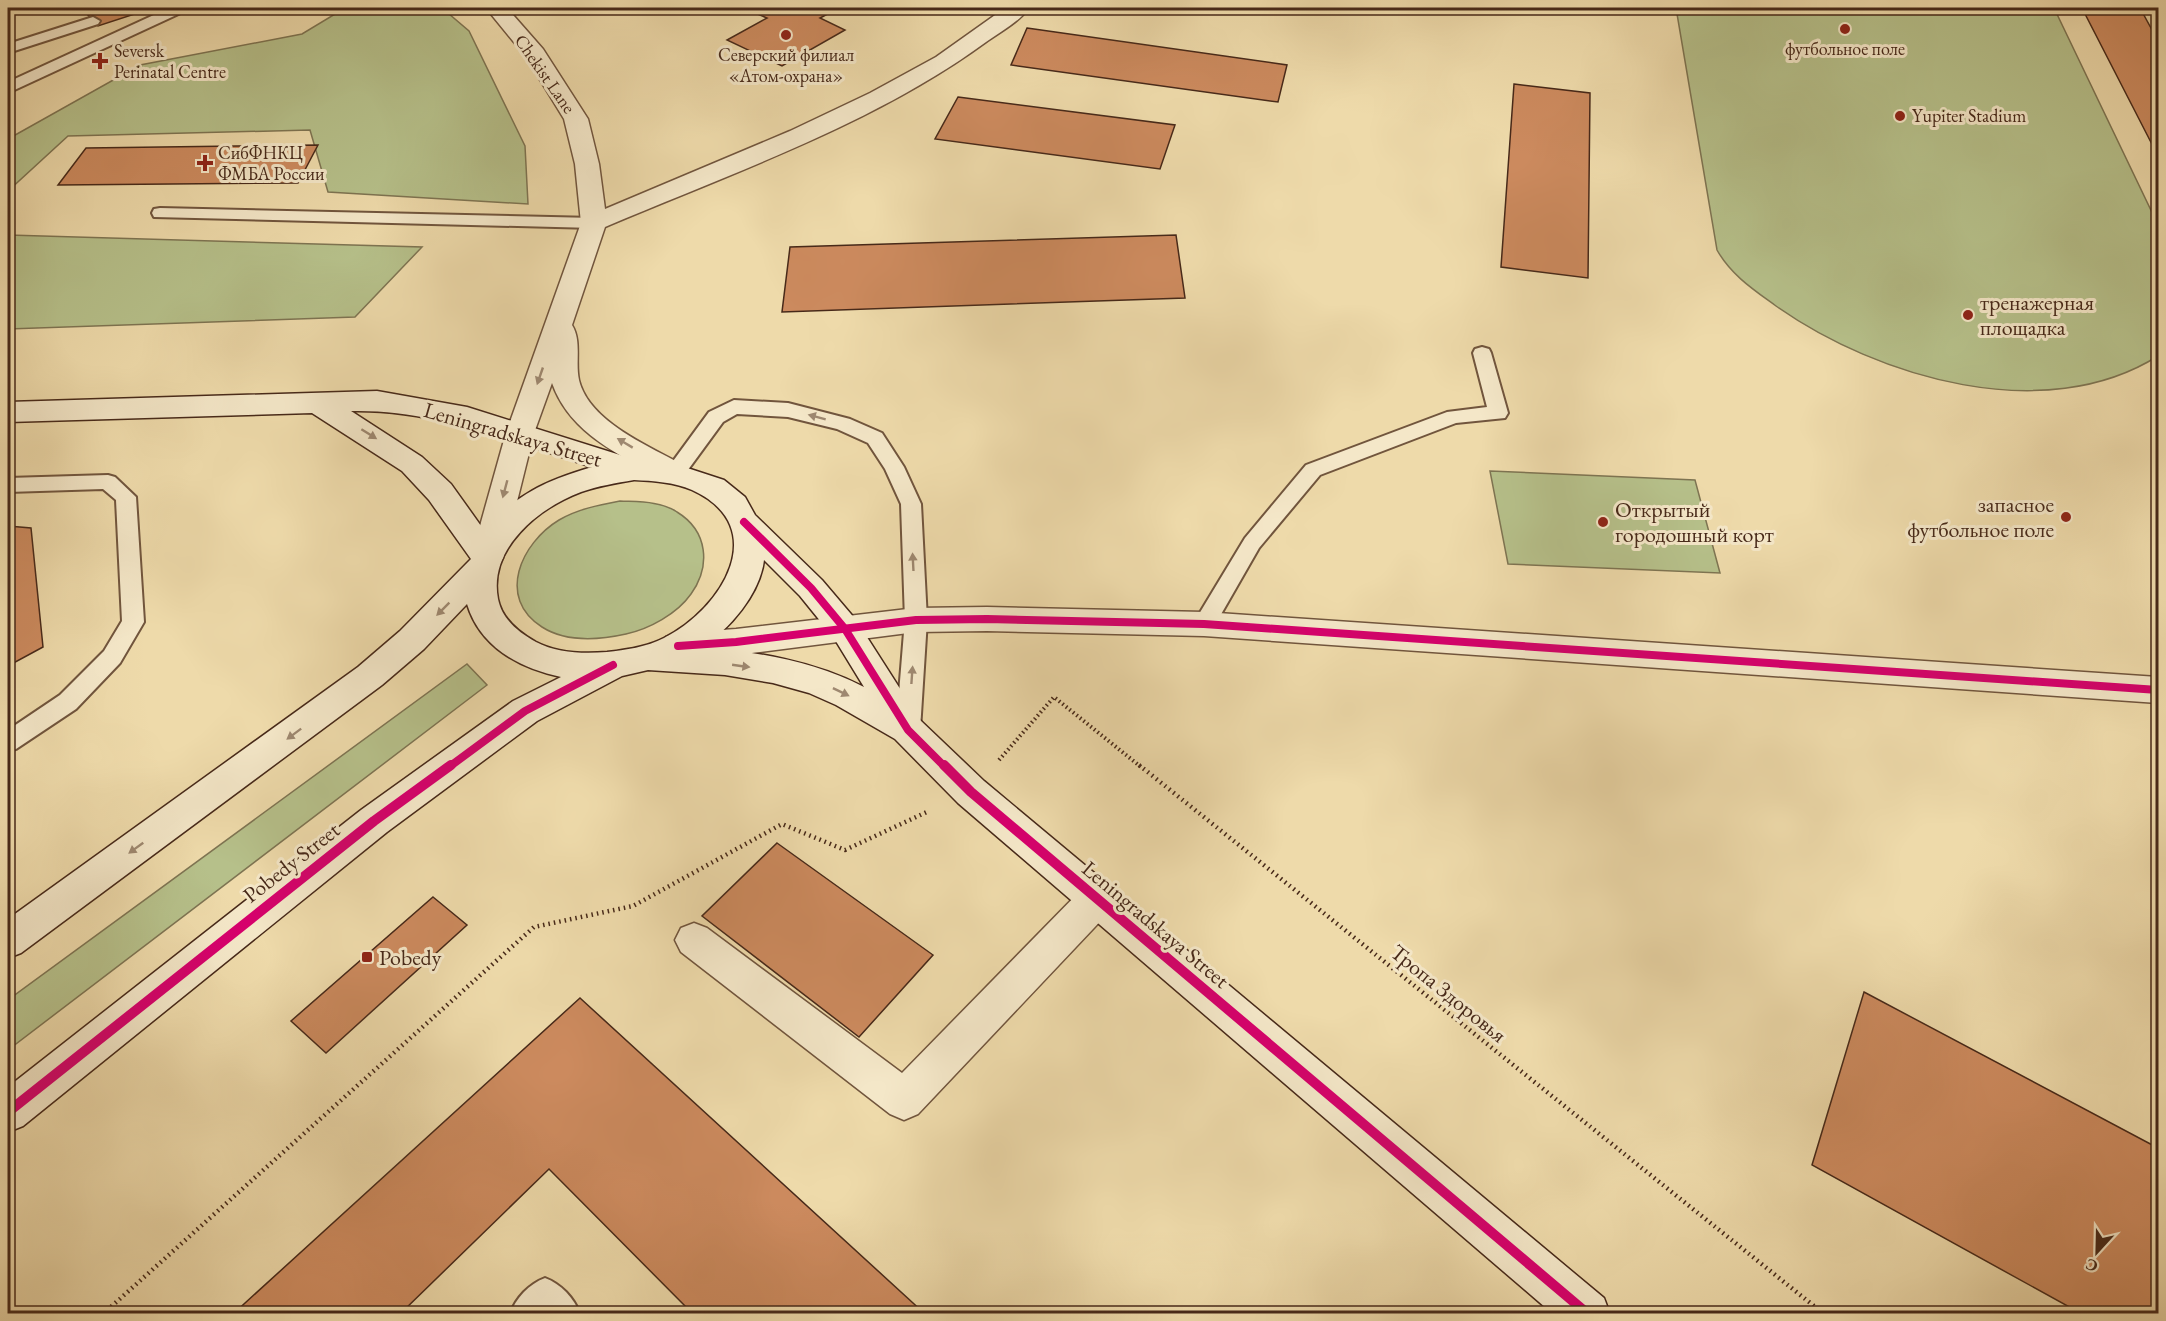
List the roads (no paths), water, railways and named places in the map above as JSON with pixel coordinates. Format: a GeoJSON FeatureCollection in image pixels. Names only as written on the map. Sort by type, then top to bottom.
{"type":"FeatureCollection","features":[{"type":"Feature","properties":{"kind":"street","name":"Chekist Lane"},"geometry":{"type":"LineString","coordinates":[[496,8],[535,54],[576,119],[587,164],[594,223],[520,433],[481,584],[487,615],[508,641],[524,652],[563,664],[627,662]]}},
{"type":"Feature","properties":{"kind":"street"},"geometry":{"type":"LineString","coordinates":[[594,223],[814,127],[918,77],[977,39],[1018,8]]}},
{"type":"Feature","properties":{"kind":"street"},"geometry":{"type":"LineString","coordinates":[[559,320],[565,344],[565,381],[574,405],[584,416],[605,431],[675,473]]}},
{"type":"Feature","properties":{"kind":"street","name":"Leningradskaya Street"},"geometry":{"type":"LineString","coordinates":[[8,412],[319,404],[353,401],[389,403],[458,415],[634,470]]}},
{"type":"Feature","properties":{"kind":"street"},"geometry":{"type":"LineString","coordinates":[[319,404],[412,464],[440,492],[486,563]]}},
{"type":"Feature","properties":{"kind":"street"},"geometry":{"type":"LineString","coordinates":[[8,941],[370,676],[412,640],[486,563],[499,537],[515,518],[545,496],[597,475],[634,470],[675,473]]}},
{"type":"Feature","properties":{"kind":"street","name":"Leningradskaya Street"},"geometry":{"type":"LineString","coordinates":[[675,473],[698,480],[718,491],[734,506],[744,522],[812,588],[845,629],[908,730],[971,792],[1588,1314]]}},
{"type":"Feature","properties":{"kind":"street"},"geometry":{"type":"LineString","coordinates":[[678,646],[706,626],[723,610],[736,593],[745,575],[750,556],[749,539],[744,522]]}},
{"type":"Feature","properties":{"kind":"street"},"geometry":{"type":"LineString","coordinates":[[627,662],[678,646],[736,642],[916,620],[987,619],[1204,624],[2158,690]]}},
{"type":"Feature","properties":{"kind":"street","name":"Leningradskaya Street"},"geometry":{"type":"LineString","coordinates":[[627,662],[680,658],[756,668],[814,681],[841,692],[908,730]]}},
{"type":"Feature","properties":{"kind":"street","name":"Pobedy Street"},"geometry":{"type":"LineString","coordinates":[[8,1112],[383,814],[525,711],[627,662]]}},
{"type":"Feature","properties":{"kind":"street"},"geometry":{"type":"LineString","coordinates":[[694,940],[903,1100],[1097,899]]}},
{"type":"Feature","properties":{"kind":"lane"},"geometry":{"type":"LineString","coordinates":[[8,88],[180,8]]}},
{"type":"Feature","properties":{"kind":"lane"},"geometry":{"type":"LineString","coordinates":[[8,49],[93,21]]}},
{"type":"Feature","properties":{"kind":"lane"},"geometry":{"type":"LineString","coordinates":[[160,213],[594,223]]}},
{"type":"Feature","properties":{"kind":"lane"},"geometry":{"type":"LineString","coordinates":[[1204,624],[1252,543],[1313,470],[1454,417],[1498,413],[1482,353]]}},
{"type":"Feature","properties":{"kind":"lane"},"geometry":{"type":"LineString","coordinates":[[675,473],[716,417],[734,407],[788,410],[843,424],[875,438],[894,467],[911,504],[916,620],[908,730]]}},
{"type":"Feature","properties":{"kind":"lane"},"geometry":{"type":"LineString","coordinates":[[8,485],[108,482],[126,497],[133,622],[112,657],[68,702],[8,742]]}},
{"type":"Feature","properties":{"kind":"lane"},"geometry":{"type":"LineString","coordinates":[[525,1314],[545,1293],[565,1314]]}},
{"type":"Feature","properties":{"kind":"place","name":"футбольное поле"},"geometry":{"type":"Point","coordinates":[1845,29]}},
{"type":"Feature","properties":{"kind":"place","name":"Северский филиал «Атом-охрана»"},"geometry":{"type":"Point","coordinates":[786,35]}},
{"type":"Feature","properties":{"kind":"place","name":"Seversk Perinatal Centre"},"geometry":{"type":"Point","coordinates":[100,61]}},
{"type":"Feature","properties":{"kind":"place","name":"Yupiter Stadium"},"geometry":{"type":"Point","coordinates":[1900,116]}},
{"type":"Feature","properties":{"kind":"place","name":"СибФНКЦ ФМБА России"},"geometry":{"type":"Point","coordinates":[205,163]}},
{"type":"Feature","properties":{"kind":"place","name":"тренажерная площадка"},"geometry":{"type":"Point","coordinates":[1968,315]}},
{"type":"Feature","properties":{"kind":"place","name":"запасное футбольное поле"},"geometry":{"type":"Point","coordinates":[2066,517]}},
{"type":"Feature","properties":{"kind":"place","name":"Открытый городошный корт"},"geometry":{"type":"Point","coordinates":[1603,522]}},
{"type":"Feature","properties":{"kind":"place","name":"Pobedy"},"geometry":{"type":"Point","coordinates":[367,957]}}]}
